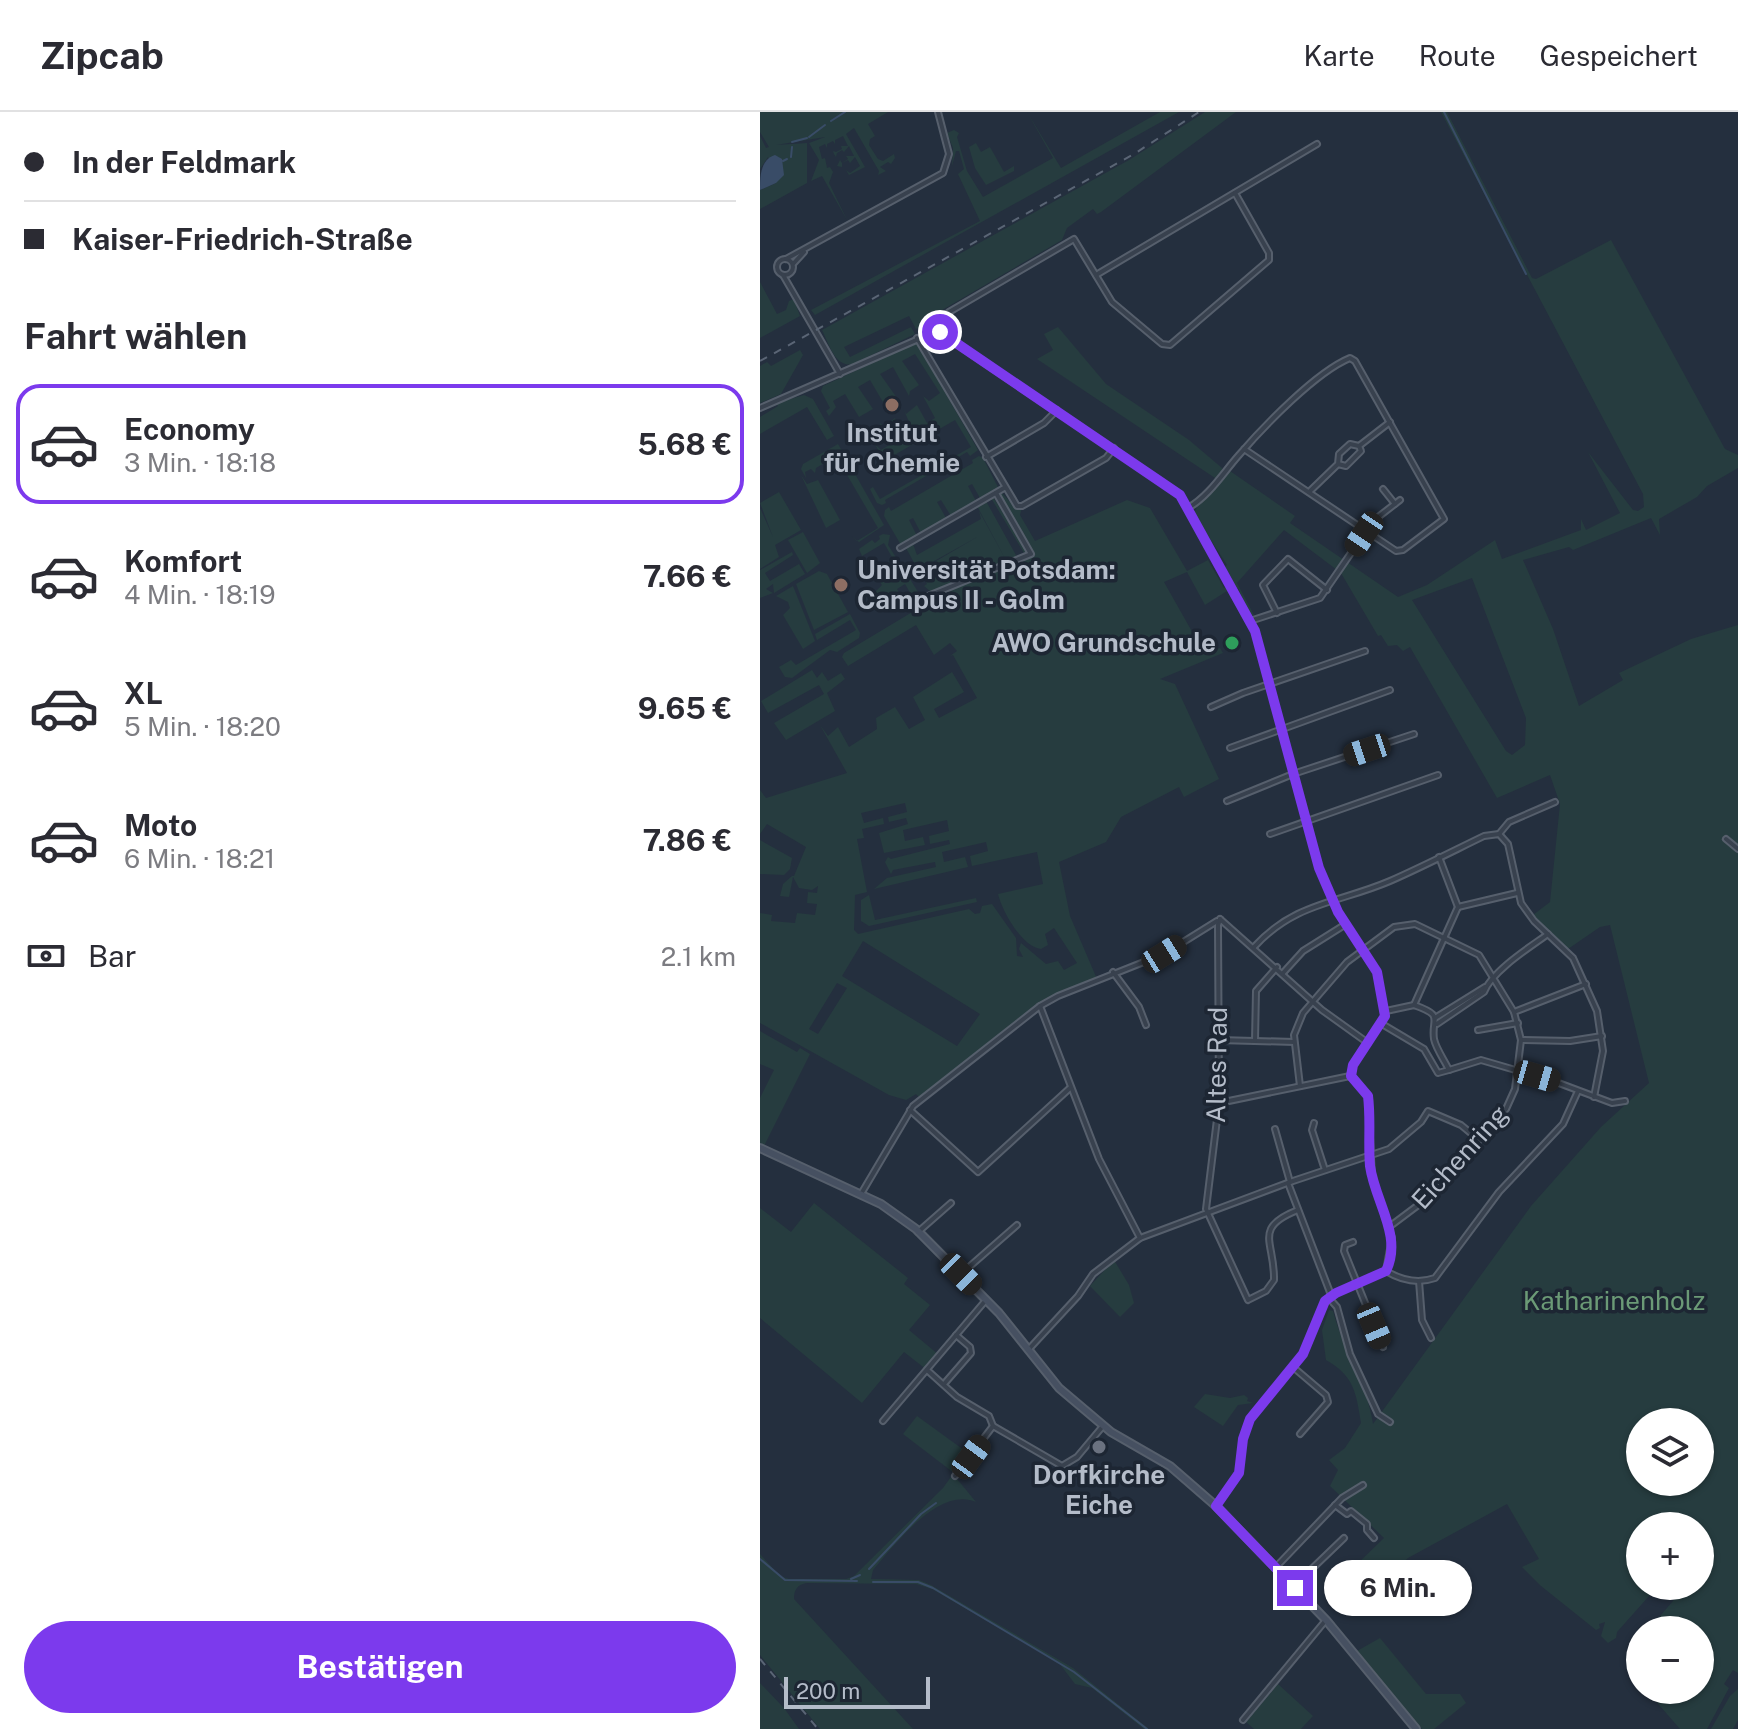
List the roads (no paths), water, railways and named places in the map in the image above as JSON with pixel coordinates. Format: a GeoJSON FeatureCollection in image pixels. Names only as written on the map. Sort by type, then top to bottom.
{"type":"FeatureCollection","features":[{"type":"Feature","properties":{"kind":"street"},"geometry":{"type":"LineString","coordinates":[[840,374],[792,286],[778,272],[777,265],[943,173],[949,154],[938,112]]}},
{"type":"Feature","properties":{"kind":"street"},"geometry":{"type":"LineString","coordinates":[[1096,275],[1317,144]]}},
{"type":"Feature","properties":{"kind":"street"},"geometry":{"type":"LineString","coordinates":[[937,331],[941,319],[949,312],[1072,239],[1078,244],[1113,304],[1162,344],[1170,345],[1269,260],[1269,253],[1235,193]]}},
{"type":"Feature","properties":{"kind":"street"},"geometry":{"type":"LineString","coordinates":[[792,286],[793,264],[806,250]]}},
{"type":"Feature","properties":{"kind":"street"},"geometry":{"type":"LineString","coordinates":[[786,259],[793,264]]}},
{"type":"Feature","properties":{"kind":"street"},"geometry":{"type":"LineString","coordinates":[[783,275],[791,273]]}},
{"type":"Feature","properties":{"kind":"street"},"geometry":{"type":"LineString","coordinates":[[760,408],[937,331]]}},
{"type":"Feature","properties":{"kind":"street"},"geometry":{"type":"LineString","coordinates":[[937,331],[1173,488],[1188,508],[1259,643],[1319,868],[1332,899],[1377,972],[1386,1011],[1382,1024],[1353,1065],[1351,1076]]}},
{"type":"Feature","properties":{"kind":"street"},"geometry":{"type":"LineString","coordinates":[[917,338],[1014,504],[1022,506],[1106,458],[1114,448]]}},
{"type":"Feature","properties":{"kind":"street"},"geometry":{"type":"LineString","coordinates":[[1188,508],[1201,499],[1244,449],[1298,396],[1346,359],[1355,361],[1444,519],[1398,551],[1244,449]]}},
{"type":"Feature","properties":{"kind":"street"},"geometry":{"type":"LineString","coordinates":[[986,457],[1044,423],[1057,410]]}},
{"type":"Feature","properties":{"kind":"street"},"geometry":{"type":"LineString","coordinates":[[1359,446],[1390,422]]}},
{"type":"Feature","properties":{"kind":"street"},"geometry":{"type":"LineString","coordinates":[[1309,492],[1338,464],[1339,454],[1352,444],[1359,446]]}},
{"type":"Feature","properties":{"kind":"street"},"geometry":{"type":"LineString","coordinates":[[1338,464],[1346,466],[1358,457],[1361,451],[1359,446]]}},
{"type":"Feature","properties":{"kind":"street"},"geometry":{"type":"LineString","coordinates":[[900,548],[1004,488]]}},
{"type":"Feature","properties":{"kind":"street"},"geometry":{"type":"LineString","coordinates":[[1250,621],[1314,601],[1327,590],[1376,517],[1398,502],[1383,489]]}},
{"type":"Feature","properties":{"kind":"street"},"geometry":{"type":"LineString","coordinates":[[928,596],[1031,554],[996,493]]}},
{"type":"Feature","properties":{"kind":"street"},"geometry":{"type":"LineString","coordinates":[[1277,613],[1263,586],[1288,559],[1327,590]]}},
{"type":"Feature","properties":{"kind":"street"},"geometry":{"type":"LineString","coordinates":[[1211,707],[1365,651]]}},
{"type":"Feature","properties":{"kind":"street"},"geometry":{"type":"LineString","coordinates":[[1230,748],[1390,690]]}},
{"type":"Feature","properties":{"kind":"street"},"geometry":{"type":"LineString","coordinates":[[1227,801],[1293,774],[1414,734]]}},
{"type":"Feature","properties":{"kind":"street"},"geometry":{"type":"LineString","coordinates":[[1270,834],[1305,819],[1438,775]]}},
{"type":"Feature","properties":{"kind":"street"},"geometry":{"type":"LineString","coordinates":[[1254,947],[1271,928],[1332,899],[1389,882],[1484,836],[1499,834],[1509,822],[1555,802]]}},
{"type":"Feature","properties":{"kind":"street"},"geometry":{"type":"LineString","coordinates":[[1499,834],[1508,844],[1517,893],[1527,913],[1573,958],[1586,984],[1602,1036],[1602,1068],[1594,1097]]}},
{"type":"Feature","properties":{"kind":"street"},"geometry":{"type":"LineString","coordinates":[[1726,839],[1738,849]]}},
{"type":"Feature","properties":{"kind":"street"},"geometry":{"type":"LineString","coordinates":[[1414,1005],[1458,907],[1439,857]]}},
{"type":"Feature","properties":{"kind":"street"},"geometry":{"type":"LineString","coordinates":[[1458,907],[1517,893]]}},
{"type":"Feature","properties":{"kind":"street"},"geometry":{"type":"LineString","coordinates":[[861,1194],[910,1110],[1040,1006],[1113,972],[1164,954],[1220,919],[1312,1001],[1369,1044]]}},
{"type":"Feature","properties":{"kind":"street","name":"Altes Rad"},"geometry":{"type":"LineString","coordinates":[[1207,1212],[1219,1103],[1220,919]]}},
{"type":"Feature","properties":{"kind":"street"},"geometry":{"type":"LineString","coordinates":[[1283,973],[1303,951],[1346,924]]}},
{"type":"Feature","properties":{"kind":"street","name":"Eichenring"},"geometry":{"type":"LineString","coordinates":[[1294,1042],[1298,1024],[1338,969],[1381,935],[1402,925],[1415,924],[1479,955],[1514,1012],[1521,1040],[1509,1103],[1433,1194],[1389,1227]]}},
{"type":"Feature","properties":{"kind":"street"},"geometry":{"type":"LineString","coordinates":[[1436,1021],[1473,1000],[1495,977],[1548,934]]}},
{"type":"Feature","properties":{"kind":"street"},"geometry":{"type":"LineString","coordinates":[[1255,1041],[1256,991],[1277,967]]}},
{"type":"Feature","properties":{"kind":"street"},"geometry":{"type":"LineString","coordinates":[[1113,972],[1139,1007],[1146,1025]]}},
{"type":"Feature","properties":{"kind":"street"},"geometry":{"type":"LineString","coordinates":[[1514,1012],[1586,984]]}},
{"type":"Feature","properties":{"kind":"street"},"geometry":{"type":"LineString","coordinates":[[1386,1011],[1414,1005],[1436,1021]]}},
{"type":"Feature","properties":{"kind":"street"},"geometry":{"type":"LineString","coordinates":[[1040,1006],[1099,1159],[1140,1238]]}},
{"type":"Feature","properties":{"kind":"street"},"geometry":{"type":"LineString","coordinates":[[1436,1021],[1434,1040],[1449,1070]]}},
{"type":"Feature","properties":{"kind":"street"},"geometry":{"type":"LineString","coordinates":[[1478,1030],[1518,1023]]}},
{"type":"Feature","properties":{"kind":"street"},"geometry":{"type":"LineString","coordinates":[[1382,1024],[1424,1049],[1438,1073],[1481,1060],[1612,1103],[1625,1101]]}},
{"type":"Feature","properties":{"kind":"street"},"geometry":{"type":"LineString","coordinates":[[1521,1040],[1570,1041],[1602,1036]]}},
{"type":"Feature","properties":{"kind":"street"},"geometry":{"type":"LineString","coordinates":[[1219,1040],[1294,1042],[1300,1086]]}},
{"type":"Feature","properties":{"kind":"street"},"geometry":{"type":"LineString","coordinates":[[1219,1103],[1351,1076]]}},
{"type":"Feature","properties":{"kind":"street"},"geometry":{"type":"LineString","coordinates":[[1351,1076],[1368,1096],[1370,1156],[1376,1193],[1389,1227],[1391,1251],[1386,1271]]}},
{"type":"Feature","properties":{"kind":"street"},"geometry":{"type":"LineString","coordinates":[[910,1110],[978,1172],[1070,1088]]}},
{"type":"Feature","properties":{"kind":"street"},"geometry":{"type":"LineString","coordinates":[[1216,1506],[1239,1473],[1243,1439],[1250,1419],[1310,1342],[1320,1311],[1330,1296],[1386,1271],[1400,1278],[1419,1281],[1435,1278],[1487,1205],[1563,1124],[1578,1091]]}},
{"type":"Feature","properties":{"kind":"street"},"geometry":{"type":"LineString","coordinates":[[1028,1350],[1078,1296],[1093,1274],[1140,1238],[1395,1145],[1421,1122],[1428,1111],[1456,1122],[1479,1140]]}},
{"type":"Feature","properties":{"kind":"street"},"geometry":{"type":"LineString","coordinates":[[1314,1123],[1312,1130],[1325,1170]]}},
{"type":"Feature","properties":{"kind":"street"},"geometry":{"type":"LineString","coordinates":[[1275,1129],[1298,1210],[1339,1312],[1350,1354],[1378,1414],[1390,1422]]}},
{"type":"Feature","properties":{"kind":"street"},"geometry":{"type":"LineString","coordinates":[[760,1148],[861,1194],[896,1213],[918,1232],[986,1300],[1059,1388],[1103,1426],[1170,1466],[1216,1506],[1326,1620],[1416,1729]]}},
{"type":"Feature","properties":{"kind":"street"},"geometry":{"type":"LineString","coordinates":[[918,1232],[951,1203]]}},
{"type":"Feature","properties":{"kind":"street"},"geometry":{"type":"LineString","coordinates":[[1207,1212],[1248,1300],[1266,1291],[1274,1280],[1268,1238],[1272,1225],[1278,1218],[1298,1210]]}},
{"type":"Feature","properties":{"kind":"street"},"geometry":{"type":"LineString","coordinates":[[961,1274],[1017,1225]]}},
{"type":"Feature","properties":{"kind":"street"},"geometry":{"type":"LineString","coordinates":[[1353,1242],[1345,1245],[1344,1251],[1383,1347]]}},
{"type":"Feature","properties":{"kind":"street"},"geometry":{"type":"LineString","coordinates":[[1419,1281],[1422,1320],[1431,1338]]}},
{"type":"Feature","properties":{"kind":"street"},"geometry":{"type":"LineString","coordinates":[[883,1421],[986,1300]]}},
{"type":"Feature","properties":{"kind":"street"},"geometry":{"type":"LineString","coordinates":[[943,1385],[971,1353],[970,1347],[956,1335]]}},
{"type":"Feature","properties":{"kind":"street"},"geometry":{"type":"LineString","coordinates":[[1293,1367],[1326,1395],[1328,1402],[1300,1434]]}},
{"type":"Feature","properties":{"kind":"street"},"geometry":{"type":"LineString","coordinates":[[927,1370],[943,1385],[989,1416],[993,1426],[1062,1466],[1077,1457],[1103,1426]]}},
{"type":"Feature","properties":{"kind":"street"},"geometry":{"type":"LineString","coordinates":[[955,1476],[993,1426]]}},
{"type":"Feature","properties":{"kind":"street"},"geometry":{"type":"LineString","coordinates":[[1276,1567],[1335,1505],[1363,1485]]}},
{"type":"Feature","properties":{"kind":"street"},"geometry":{"type":"LineString","coordinates":[[1335,1505],[1359,1517],[1367,1524],[1367,1530],[1374,1538]]}},
{"type":"Feature","properties":{"kind":"street"},"geometry":{"type":"LineString","coordinates":[[1294,1586],[1344,1538]]}},
{"type":"Feature","properties":{"kind":"street"},"geometry":{"type":"LineString","coordinates":[[1243,1720],[1326,1620]]}},
{"type":"Feature","properties":{"kind":"water"},"geometry":{"type":"Polygon","coordinates":[[[775,155],[782,159],[784,175],[776,183],[760,190],[764,165],[775,155]]]}},
{"type":"Feature","properties":{"kind":"waterway"},"geometry":{"type":"LineString","coordinates":[[831,121],[845,112]]}},
{"type":"Feature","properties":{"kind":"waterway"},"geometry":{"type":"LineString","coordinates":[[1444,112],[1526,274]]}},
{"type":"Feature","properties":{"kind":"waterway"},"geometry":{"type":"LineString","coordinates":[[809,137],[825,125]]}},
{"type":"Feature","properties":{"kind":"waterway"},"geometry":{"type":"LineString","coordinates":[[792,142],[807,138]]}},
{"type":"Feature","properties":{"kind":"waterway"},"geometry":{"type":"LineString","coordinates":[[791,157],[792,147]]}},
{"type":"Feature","properties":{"kind":"waterway"},"geometry":{"type":"LineString","coordinates":[[783,161],[787,159]]}},
{"type":"Feature","properties":{"kind":"waterway"},"geometry":{"type":"LineString","coordinates":[[869,1569],[921,1514],[936,1503]]}},
{"type":"Feature","properties":{"kind":"waterway"},"geometry":{"type":"LineString","coordinates":[[760,1559],[785,1580],[857,1581]]}},
{"type":"Feature","properties":{"kind":"waterway"},"geometry":{"type":"LineString","coordinates":[[851,1579],[860,1575]]}},
{"type":"Feature","properties":{"kind":"waterway"},"geometry":{"type":"LineString","coordinates":[[873,1582],[918,1582],[933,1588],[1074,1672],[1147,1729]]}},
{"type":"Feature","properties":{"kind":"railway"},"geometry":{"type":"LineString","coordinates":[[760,361],[1134,154],[1199,112]]}},
{"type":"Feature","properties":{"kind":"railway"},"geometry":{"type":"LineString","coordinates":[[760,1659],[818,1729]]}},
{"type":"Feature","properties":{"kind":"place","name":"Institut für Chemie"},"geometry":{"type":"Point","coordinates":[892,405]}},
{"type":"Feature","properties":{"kind":"place","name":"Universität Potsdam: Campus II - Golm"},"geometry":{"type":"Point","coordinates":[841,585]}},
{"type":"Feature","properties":{"kind":"place","name":"AWO Grundschule"},"geometry":{"type":"Point","coordinates":[1232,643]}},
{"type":"Feature","properties":{"kind":"place","name":"Dorfkirche Eiche"},"geometry":{"type":"Point","coordinates":[1099,1447]}},
{"type":"Feature","properties":{"kind":"park label","name":"Katharinenholz"},"geometry":{"type":"Point","coordinates":[1614,1301]}}]}
